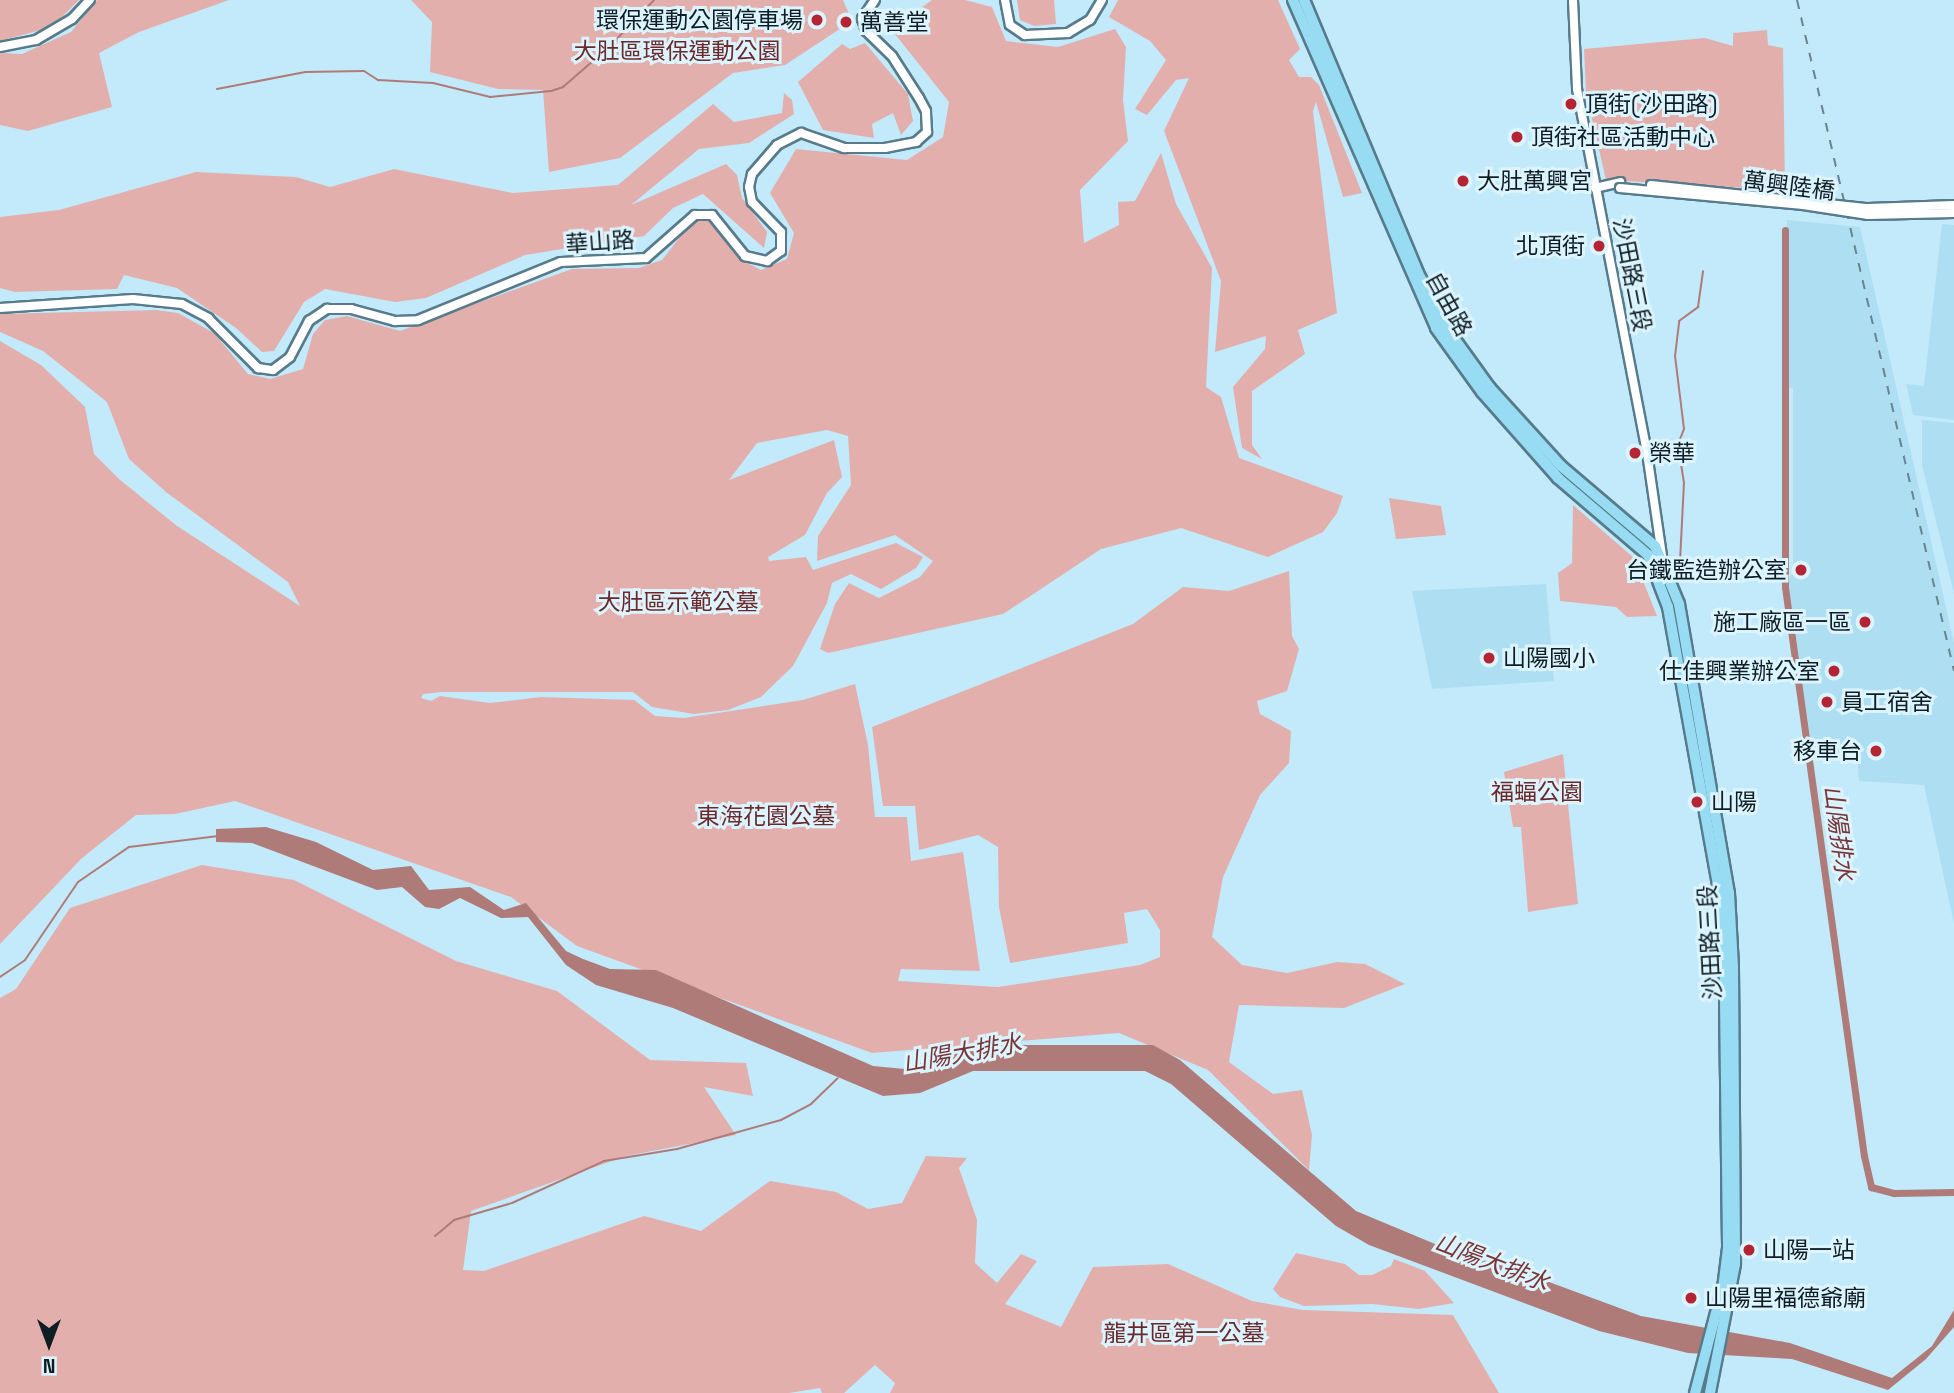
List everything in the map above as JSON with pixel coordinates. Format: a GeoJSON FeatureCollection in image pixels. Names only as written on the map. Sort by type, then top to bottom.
{"type":"FeatureCollection","features":[{"type":"Feature","properties":{"kind":"main road","name":"自由路"},"geometry":{"type":"LineString","coordinates":[[1293,0],[1436,328],[1558,478],[1639,545],[1656,569]]}},
{"type":"Feature","properties":{"kind":"main road","name":"自由路"},"geometry":{"type":"LineString","coordinates":[[1304,0],[1418,273],[1478,379],[1561,466],[1662,556]]}},
{"type":"Feature","properties":{"kind":"main road","name":"沙田路三段"},"geometry":{"type":"LineString","coordinates":[[1662,556],[1679,604],[1709,804],[1722,908],[1725,968],[1728,1248],[1724,1282],[1702,1356],[1695,1393]]}},
{"type":"Feature","properties":{"kind":"main road","name":"沙田路三段"},"geometry":{"type":"LineString","coordinates":[[1656,569],[1675,639],[1729,893],[1733,968],[1736,1247],[1710,1393]]}},
{"type":"Feature","properties":{"kind":"street"},"geometry":{"type":"LineString","coordinates":[[0,47],[36,40],[72,19],[90,0]]}},
{"type":"Feature","properties":{"kind":"street","name":"華山路"},"geometry":{"type":"LineString","coordinates":[[0,308],[133,299],[182,304],[208,318],[258,368],[273,370],[290,357],[309,321],[327,309],[351,309],[395,321],[418,320],[561,262],[646,258],[695,215],[712,215],[745,256],[767,261],[781,251],[781,232],[752,202],[749,187],[752,174],[777,145],[801,133],[844,148],[885,148],[916,142],[927,132],[926,111],[919,98],[892,56],[866,31],[862,19],[875,0]]}},
{"type":"Feature","properties":{"kind":"street"},"geometry":{"type":"LineString","coordinates":[[1005,0],[1010,25],[1025,35],[1068,33],[1082,27],[1102,0]]}},
{"type":"Feature","properties":{"kind":"street","name":"沙田路三段"},"geometry":{"type":"LineString","coordinates":[[1573,0],[1577,89],[1662,556]]}},
{"type":"Feature","properties":{"kind":"street"},"geometry":{"type":"LineString","coordinates":[[1595,187],[1620,185]]}},
{"type":"Feature","properties":{"kind":"street","name":"萬興陸橋"},"geometry":{"type":"LineString","coordinates":[[1620,185],[1868,208],[1954,205]]}},
{"type":"Feature","properties":{"kind":"street","name":"萬興陸橋"},"geometry":{"type":"LineString","coordinates":[[1620,185],[1868,215],[1954,213]]}},
{"type":"Feature","properties":{"kind":"street"},"geometry":{"type":"LineString","coordinates":[[1656,569],[1662,556]]}},
{"type":"Feature","properties":{"kind":"shaded area"},"geometry":{"type":"Polygon","coordinates":[[[1787,220],[1860,227],[1954,643],[1954,924],[1924,785],[1859,781],[1857,754],[1812,751],[1788,579],[1793,573],[1793,389],[1785,385],[1787,220]]]}},
{"type":"Feature","properties":{"kind":"shaded area"},"geometry":{"type":"Polygon","coordinates":[[[1942,224],[1954,225],[1954,420],[1913,415],[1906,384],[1924,386],[1942,224]]]}},
{"type":"Feature","properties":{"kind":"shaded area"},"geometry":{"type":"Polygon","coordinates":[[[1922,420],[1954,423],[1954,594],[1922,465],[1922,420]]]}},
{"type":"Feature","properties":{"kind":"shaded area","name":"山陽國小"},"geometry":{"type":"Polygon","coordinates":[[[1546,584],[1554,681],[1432,689],[1412,591],[1546,584]]]}},
{"type":"Feature","properties":{"kind":"green space"},"geometry":{"type":"Polygon","coordinates":[[[0,0],[79,0],[52,27],[0,41],[0,0]]]}},
{"type":"Feature","properties":{"kind":"green space"},"geometry":{"type":"Polygon","coordinates":[[[97,0],[229,0],[139,32],[99,53],[112,107],[28,131],[0,125],[0,53],[22,54],[71,32],[97,0]]]}},
{"type":"Feature","properties":{"kind":"green space","name":"大肚區環保運動公園"},"geometry":{"type":"Polygon","coordinates":[[[411,0],[843,0],[852,21],[785,65],[733,73],[620,158],[549,172],[543,90],[498,89],[430,72],[432,22],[411,0]]]}},
{"type":"Feature","properties":{"kind":"green space"},"geometry":{"type":"Polygon","coordinates":[[[932,0],[965,0],[992,7],[1006,41],[1058,47],[1115,29],[1126,47],[1123,100],[1128,141],[1080,190],[1084,243],[1119,225],[1118,202],[1135,201],[1161,153],[1176,204],[1212,268],[1206,387],[1221,397],[1239,458],[1343,496],[1337,513],[1323,532],[1268,557],[1181,528],[1101,549],[1003,614],[828,653],[820,649],[835,604],[849,583],[879,598],[920,577],[933,561],[895,535],[817,561],[818,536],[851,485],[848,436],[827,430],[757,443],[729,480],[834,440],[842,477],[827,493],[805,535],[768,557],[769,561],[806,557],[813,570],[896,543],[923,557],[916,568],[881,589],[851,574],[832,583],[827,603],[793,666],[761,697],[728,710],[694,714],[652,707],[633,692],[442,692],[423,694],[421,698],[431,701],[440,696],[490,703],[541,697],[634,700],[655,716],[684,718],[803,700],[855,684],[868,745],[875,817],[907,817],[911,861],[963,852],[980,971],[901,969],[898,981],[998,987],[1140,965],[1160,957],[1160,930],[1147,909],[1124,913],[1128,943],[1010,963],[999,907],[998,847],[978,835],[919,850],[915,806],[883,806],[872,727],[1133,624],[1183,587],[1229,591],[1289,571],[1292,636],[1299,649],[1287,691],[1257,701],[1260,714],[1291,731],[1289,763],[1260,795],[1223,877],[1212,937],[1242,965],[1287,973],[1337,962],[1365,964],[1405,984],[1344,1008],[1239,1005],[1229,1062],[1273,1094],[1302,1090],[1312,1135],[1309,1170],[1208,1070],[1119,1033],[872,1053],[577,946],[511,897],[235,801],[175,814],[136,815],[82,858],[0,944],[0,341],[41,365],[85,407],[94,454],[119,479],[177,526],[300,606],[288,582],[166,492],[129,459],[107,402],[43,351],[0,332],[0,314],[156,310],[178,313],[214,333],[248,374],[270,379],[303,369],[313,334],[325,320],[347,316],[400,331],[572,269],[639,268],[662,260],[691,223],[705,218],[721,227],[740,259],[761,270],[787,259],[794,233],[770,193],[796,149],[907,160],[943,137],[949,102],[891,29],[932,0]]]}},
{"type":"Feature","properties":{"kind":"green space"},"geometry":{"type":"Polygon","coordinates":[[[1017,0],[1054,0],[1056,24],[1034,26],[1020,20],[1017,0]]]}},
{"type":"Feature","properties":{"kind":"green space"},"geometry":{"type":"Polygon","coordinates":[[[1118,0],[1278,0],[1300,49],[1289,60],[1299,77],[1311,77],[1319,85],[1362,193],[1343,197],[1316,102],[1313,111],[1337,313],[1298,330],[1305,354],[1252,391],[1252,445],[1262,459],[1242,448],[1233,387],[1265,349],[1266,336],[1215,352],[1221,281],[1164,131],[1189,78],[1176,80],[1147,115],[1135,109],[1166,60],[1150,41],[1109,17],[1118,0]]]}},
{"type":"Feature","properties":{"kind":"green space"},"geometry":{"type":"Polygon","coordinates":[[[1767,30],[1768,45],[1783,48],[1785,190],[1606,180],[1586,93],[1584,49],[1705,38],[1733,46],[1733,33],[1767,30]]]}},
{"type":"Feature","properties":{"kind":"green space"},"geometry":{"type":"Polygon","coordinates":[[[865,43],[908,94],[913,121],[901,135],[893,113],[872,124],[874,138],[823,130],[798,82],[842,44],[850,49],[865,43]]]}},
{"type":"Feature","properties":{"kind":"green space"},"geometry":{"type":"Polygon","coordinates":[[[784,93],[792,100],[794,114],[749,143],[699,149],[631,205],[726,164],[737,175],[742,198],[767,232],[764,248],[703,194],[673,208],[644,236],[525,255],[426,298],[395,302],[325,289],[304,302],[274,351],[262,352],[236,328],[177,288],[124,275],[117,289],[15,292],[0,288],[0,217],[59,210],[196,172],[296,177],[330,187],[394,169],[513,193],[618,185],[713,104],[734,122],[782,113],[784,93]]]}},
{"type":"Feature","properties":{"kind":"green space"},"geometry":{"type":"Polygon","coordinates":[[[1389,498],[1441,506],[1446,535],[1396,539],[1389,498]]]}},
{"type":"Feature","properties":{"kind":"green space"},"geometry":{"type":"Polygon","coordinates":[[[1573,505],[1634,558],[1657,616],[1627,617],[1616,607],[1560,601],[1558,573],[1572,563],[1573,505]]]}},
{"type":"Feature","properties":{"kind":"green space","name":"福蝠公園"},"geometry":{"type":"Polygon","coordinates":[[[1563,754],[1578,904],[1528,912],[1521,827],[1513,827],[1504,772],[1563,754]]]}},
{"type":"Feature","properties":{"kind":"green space","name":"龍井區第一公墓"},"geometry":{"type":"Polygon","coordinates":[[[202,865],[294,880],[456,961],[557,991],[650,1060],[746,1063],[753,1096],[704,1087],[736,1135],[626,1156],[471,1211],[463,1270],[484,1271],[644,1216],[701,1231],[770,1181],[836,1192],[868,1209],[902,1203],[926,1156],[967,1158],[959,1168],[977,1220],[975,1263],[997,1283],[1021,1254],[1037,1261],[1005,1304],[1061,1327],[1093,1267],[1168,1264],[1252,1301],[1303,1310],[1453,1315],[1499,1393],[890,1393],[895,1383],[875,1365],[844,1393],[822,1393],[820,1388],[789,1393],[0,1393],[0,998],[16,989],[70,908],[202,865]]]}},
{"type":"Feature","properties":{"kind":"green space"},"geometry":{"type":"Polygon","coordinates":[[[1296,1253],[1345,1264],[1359,1275],[1372,1275],[1391,1266],[1394,1259],[1425,1271],[1454,1303],[1419,1309],[1372,1304],[1304,1306],[1280,1297],[1273,1289],[1296,1253]]]}},
{"type":"Feature","properties":{"kind":"water"},"geometry":{"type":"Polygon","coordinates":[[[266,827],[316,842],[373,870],[411,866],[429,890],[470,887],[504,910],[526,903],[566,951],[583,959],[610,969],[656,970],[873,1066],[905,1069],[965,1046],[1153,1045],[1180,1060],[1356,1211],[1459,1254],[1506,1266],[1641,1316],[1790,1343],[1892,1378],[1932,1346],[1954,1310],[1954,1327],[1926,1359],[1888,1390],[1792,1359],[1688,1353],[1599,1331],[1369,1245],[1336,1226],[1171,1084],[1145,1071],[973,1071],[920,1093],[883,1096],[673,1008],[596,985],[566,965],[528,917],[501,918],[460,898],[439,909],[425,907],[402,887],[377,890],[252,843],[216,842],[216,829],[266,827]]]}},
{"type":"Feature","properties":{"kind":"waterway"},"geometry":{"type":"LineString","coordinates":[[217,89],[305,72],[364,71],[378,80],[433,83],[490,97],[551,91],[563,87],[609,47],[654,0]]}},
{"type":"Feature","properties":{"kind":"waterway","name":"山陽排水"},"geometry":{"type":"LineString","coordinates":[[1785,230],[1785,587],[1864,1156],[1871,1187],[1894,1193],[1954,1192]]}},
{"type":"Feature","properties":{"kind":"waterway"},"geometry":{"type":"LineString","coordinates":[[1679,581],[1684,483],[1678,444],[1684,429],[1675,356],[1679,321],[1698,307],[1703,271]]}},
{"type":"Feature","properties":{"kind":"waterway","name":"山陽大排水"},"geometry":{"type":"LineString","coordinates":[[0,977],[25,960],[78,882],[129,847],[218,836]]}},
{"type":"Feature","properties":{"kind":"waterway"},"geometry":{"type":"LineString","coordinates":[[435,1236],[454,1220],[512,1203],[604,1161],[677,1149],[781,1120],[811,1104],[838,1078]]}},
{"type":"Feature","properties":{"kind":"railway"},"geometry":{"type":"LineString","coordinates":[[1797,0],[1954,671]]}},
{"type":"Feature","properties":{"kind":"place","name":"環保運動公園停車場"},"geometry":{"type":"Point","coordinates":[817,20]}},
{"type":"Feature","properties":{"kind":"place","name":"萬善堂"},"geometry":{"type":"Point","coordinates":[846,22]}},
{"type":"Feature","properties":{"kind":"place","name":"頂街(沙田路)"},"geometry":{"type":"Point","coordinates":[1571,104]}},
{"type":"Feature","properties":{"kind":"place","name":"頂街社區活動中心"},"geometry":{"type":"Point","coordinates":[1517,137]}},
{"type":"Feature","properties":{"kind":"place","name":"大肚萬興宮"},"geometry":{"type":"Point","coordinates":[1463,181]}},
{"type":"Feature","properties":{"kind":"place","name":"北頂街"},"geometry":{"type":"Point","coordinates":[1599,246]}},
{"type":"Feature","properties":{"kind":"place","name":"榮華"},"geometry":{"type":"Point","coordinates":[1635,453]}},
{"type":"Feature","properties":{"kind":"place","name":"台鐵監造辦公室"},"geometry":{"type":"Point","coordinates":[1801,570]}},
{"type":"Feature","properties":{"kind":"place","name":"施工廠區一區"},"geometry":{"type":"Point","coordinates":[1865,622]}},
{"type":"Feature","properties":{"kind":"place","name":"山陽國小"},"geometry":{"type":"Point","coordinates":[1489,658]}},
{"type":"Feature","properties":{"kind":"place","name":"仕佳興業辦公室"},"geometry":{"type":"Point","coordinates":[1834,671]}},
{"type":"Feature","properties":{"kind":"place","name":"員工宿舍"},"geometry":{"type":"Point","coordinates":[1827,702]}},
{"type":"Feature","properties":{"kind":"place","name":"移車台"},"geometry":{"type":"Point","coordinates":[1876,751]}},
{"type":"Feature","properties":{"kind":"place","name":"山陽"},"geometry":{"type":"Point","coordinates":[1697,802]}},
{"type":"Feature","properties":{"kind":"place","name":"山陽一站"},"geometry":{"type":"Point","coordinates":[1749,1250]}},
{"type":"Feature","properties":{"kind":"place","name":"山陽里福德爺廟"},"geometry":{"type":"Point","coordinates":[1691,1298]}},
{"type":"Feature","properties":{"kind":"park label","name":"大肚區示範公墓"},"geometry":{"type":"Point","coordinates":[678,602]}},
{"type":"Feature","properties":{"kind":"park label","name":"東海花園公墓"},"geometry":{"type":"Point","coordinates":[766,816]}}]}
